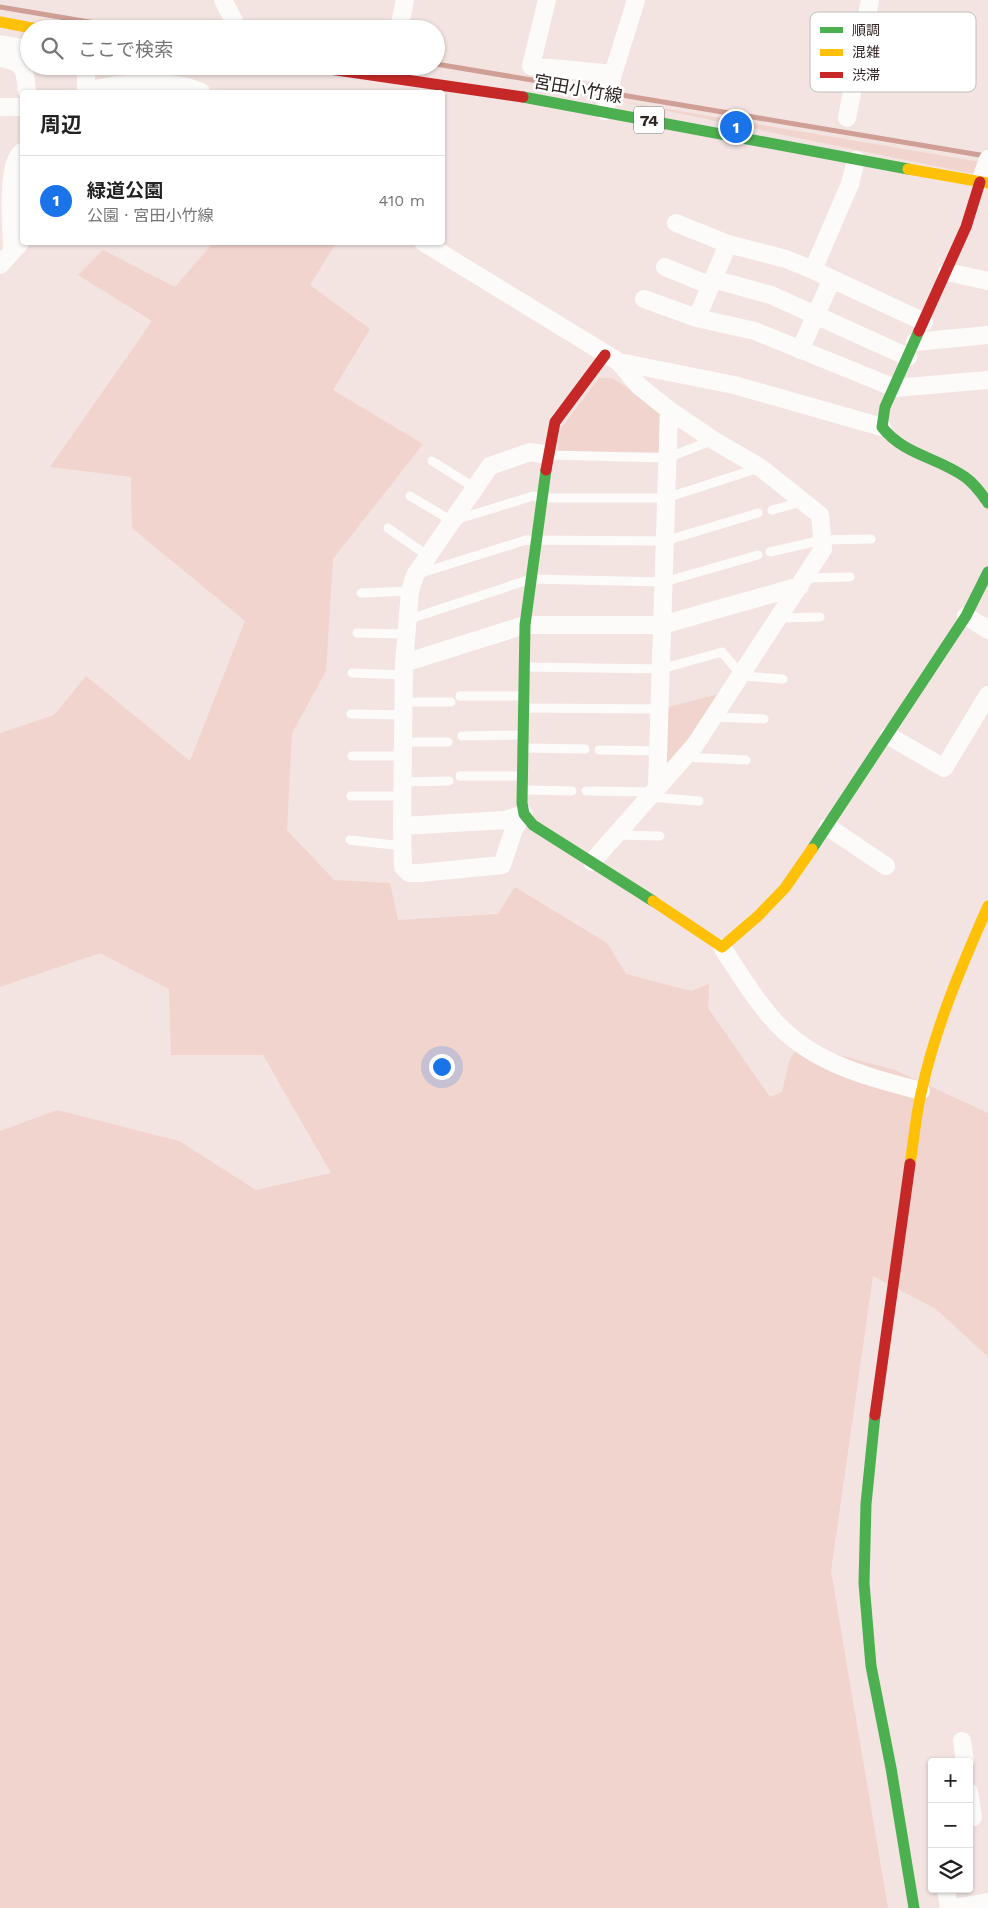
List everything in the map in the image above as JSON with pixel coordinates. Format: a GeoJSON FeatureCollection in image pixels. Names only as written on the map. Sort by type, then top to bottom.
{"type":"FeatureCollection","features":[{"type":"Feature","properties":{"kind":"street"},"geometry":{"type":"LineString","coordinates":[[223,0],[233,20]]}},
{"type":"Feature","properties":{"kind":"street"},"geometry":{"type":"LineString","coordinates":[[402,20],[405,0]]}},
{"type":"Feature","properties":{"kind":"street"},"geometry":{"type":"LineString","coordinates":[[547,0],[531,66],[612,78]]}},
{"type":"Feature","properties":{"kind":"street"},"geometry":{"type":"LineString","coordinates":[[607,105],[612,78],[636,0]]}},
{"type":"Feature","properties":{"kind":"street"},"geometry":{"type":"LineString","coordinates":[[0,22],[20,26]]}},
{"type":"Feature","properties":{"kind":"street"},"geometry":{"type":"LineString","coordinates":[[0,44],[20,47]]}},
{"type":"Feature","properties":{"kind":"street"},"geometry":{"type":"LineString","coordinates":[[0,58],[16,61],[20,65]]}},
{"type":"Feature","properties":{"kind":"street"},"geometry":{"type":"LineString","coordinates":[[25,75],[27,90]]}},
{"type":"Feature","properties":{"kind":"street"},"geometry":{"type":"LineString","coordinates":[[86,75],[86,90]]}},
{"type":"Feature","properties":{"kind":"street","name":"宮田小竹線"},"geometry":{"type":"LineString","coordinates":[[417,75],[607,105],[856,160],[984,182]]}},
{"type":"Feature","properties":{"kind":"street"},"geometry":{"type":"LineString","coordinates":[[92,90],[111,84],[171,85],[189,87],[196,90]]}},
{"type":"Feature","properties":{"kind":"street"},"geometry":{"type":"LineString","coordinates":[[847,118],[852,92]]}},
{"type":"Feature","properties":{"kind":"street"},"geometry":{"type":"LineString","coordinates":[[0,107],[20,107]]}},
{"type":"Feature","properties":{"kind":"street"},"geometry":{"type":"LineString","coordinates":[[0,264],[17,246],[6,190],[15,162],[20,155]]}},
{"type":"Feature","properties":{"kind":"street"},"geometry":{"type":"LineString","coordinates":[[812,270],[850,184],[856,160]]}},
{"type":"Feature","properties":{"kind":"street"},"geometry":{"type":"LineString","coordinates":[[988,161],[984,182],[966,227],[885,407],[882,427],[886,435],[897,444],[964,475],[980,487],[988,504]]}},
{"type":"Feature","properties":{"kind":"street"},"geometry":{"type":"LineString","coordinates":[[676,223],[728,244],[786,259],[924,322]]}},
{"type":"Feature","properties":{"kind":"street"},"geometry":{"type":"LineString","coordinates":[[697,318],[728,244]]}},
{"type":"Feature","properties":{"kind":"street"},"geometry":{"type":"LineString","coordinates":[[428,245],[612,359],[639,386],[669,410],[713,440],[761,468],[820,515],[823,549],[742,676],[684,757],[592,862]]}},
{"type":"Feature","properties":{"kind":"street"},"geometry":{"type":"LineString","coordinates":[[665,267],[712,282],[772,296],[816,315],[912,350],[988,334]]}},
{"type":"Feature","properties":{"kind":"street"},"geometry":{"type":"LineString","coordinates":[[947,272],[988,281]]}},
{"type":"Feature","properties":{"kind":"street"},"geometry":{"type":"LineString","coordinates":[[800,350],[832,279]]}},
{"type":"Feature","properties":{"kind":"street"},"geometry":{"type":"LineString","coordinates":[[644,299],[697,318],[755,331],[895,388],[988,380]]}},
{"type":"Feature","properties":{"kind":"street"},"geometry":{"type":"LineString","coordinates":[[612,359],[734,385],[882,427]]}},
{"type":"Feature","properties":{"kind":"street"},"geometry":{"type":"LineString","coordinates":[[612,359],[554,422],[525,626],[522,776],[524,814],[533,825],[707,935],[722,947],[770,1016],[791,1037],[818,1057],[858,1072],[921,1091]]}},
{"type":"Feature","properties":{"kind":"street"},"geometry":{"type":"LineString","coordinates":[[652,792],[658,751],[660,709],[669,410]]}},
{"type":"Feature","properties":{"kind":"street"},"geometry":{"type":"LineString","coordinates":[[524,814],[514,829],[502,864],[409,873],[403,867],[404,669],[412,583],[428,556],[490,466],[530,452],[548,455]]}},
{"type":"Feature","properties":{"kind":"street"},"geometry":{"type":"LineString","coordinates":[[722,947],[758,916],[785,888],[889,736],[966,616],[988,572]]}},
{"type":"Feature","properties":{"kind":"street"},"geometry":{"type":"LineString","coordinates":[[404,669],[525,626],[662,625],[803,582]]}},
{"type":"Feature","properties":{"kind":"street"},"geometry":{"type":"LineString","coordinates":[[966,616],[988,630]]}},
{"type":"Feature","properties":{"kind":"street"},"geometry":{"type":"LineString","coordinates":[[889,736],[944,768],[988,695]]}},
{"type":"Feature","properties":{"kind":"street"},"geometry":{"type":"LineString","coordinates":[[402,826],[505,820],[524,814]]}},
{"type":"Feature","properties":{"kind":"street"},"geometry":{"type":"LineString","coordinates":[[828,827],[886,866]]}},
{"type":"Feature","properties":{"kind":"street"},"geometry":{"type":"LineString","coordinates":[[914,1908],[891,1768],[871,1666],[864,1583],[866,1504],[877,1395],[921,1091],[931,1049],[956,977],[988,906]]}},
{"type":"Feature","properties":{"kind":"street"},"geometry":{"type":"LineString","coordinates":[[962,1741],[964,1758]]}},
{"type":"Feature","properties":{"kind":"street"},"geometry":{"type":"LineString","coordinates":[[973,1803],[977,1816]]}},
{"type":"Feature","properties":{"kind":"street"},"geometry":{"type":"LineString","coordinates":[[947,1893],[949,1908]]}},
{"type":"Feature","properties":{"kind":"street"},"geometry":{"type":"LineString","coordinates":[[954,1908],[988,1902]]}},
{"type":"Feature","properties":{"kind":"lane"},"geometry":{"type":"LineString","coordinates":[[548,455],[667,458],[713,440]]}},
{"type":"Feature","properties":{"kind":"lane"},"geometry":{"type":"LineString","coordinates":[[432,461],[475,488]]}},
{"type":"Feature","properties":{"kind":"lane"},"geometry":{"type":"LineString","coordinates":[[410,496],[452,521],[533,496],[542,498],[666,498],[761,468]]}},
{"type":"Feature","properties":{"kind":"lane"},"geometry":{"type":"LineString","coordinates":[[772,510],[802,502]]}},
{"type":"Feature","properties":{"kind":"lane"},"geometry":{"type":"LineString","coordinates":[[361,593],[412,583],[536,539],[665,541],[758,513]]}},
{"type":"Feature","properties":{"kind":"lane"},"geometry":{"type":"LineString","coordinates":[[388,528],[428,556]]}},
{"type":"Feature","properties":{"kind":"lane"},"geometry":{"type":"LineString","coordinates":[[770,552],[822,540],[871,539]]}},
{"type":"Feature","properties":{"kind":"lane"},"geometry":{"type":"LineString","coordinates":[[357,633],[407,626],[531,579],[664,582],[758,555]]}},
{"type":"Feature","properties":{"kind":"lane"},"geometry":{"type":"LineString","coordinates":[[803,582],[850,577]]}},
{"type":"Feature","properties":{"kind":"lane"},"geometry":{"type":"LineString","coordinates":[[779,618],[820,617]]}},
{"type":"Feature","properties":{"kind":"lane"},"geometry":{"type":"LineString","coordinates":[[524,667],[661,669],[722,652],[742,676],[783,679]]}},
{"type":"Feature","properties":{"kind":"lane"},"geometry":{"type":"LineString","coordinates":[[352,674],[404,669]]}},
{"type":"Feature","properties":{"kind":"lane"},"geometry":{"type":"LineString","coordinates":[[460,696],[524,696]]}},
{"type":"Feature","properties":{"kind":"lane"},"geometry":{"type":"LineString","coordinates":[[351,714],[451,702]]}},
{"type":"Feature","properties":{"kind":"lane"},"geometry":{"type":"LineString","coordinates":[[524,708],[660,709]]}},
{"type":"Feature","properties":{"kind":"lane"},"geometry":{"type":"LineString","coordinates":[[714,716],[764,719]]}},
{"type":"Feature","properties":{"kind":"lane"},"geometry":{"type":"LineString","coordinates":[[462,736],[523,736]]}},
{"type":"Feature","properties":{"kind":"lane"},"geometry":{"type":"LineString","coordinates":[[352,756],[448,742]]}},
{"type":"Feature","properties":{"kind":"lane"},"geometry":{"type":"LineString","coordinates":[[523,748],[585,749]]}},
{"type":"Feature","properties":{"kind":"lane"},"geometry":{"type":"LineString","coordinates":[[599,750],[658,751]]}},
{"type":"Feature","properties":{"kind":"lane"},"geometry":{"type":"LineString","coordinates":[[684,757],[746,760]]}},
{"type":"Feature","properties":{"kind":"lane"},"geometry":{"type":"LineString","coordinates":[[460,776],[522,776]]}},
{"type":"Feature","properties":{"kind":"lane"},"geometry":{"type":"LineString","coordinates":[[351,796],[449,782]]}},
{"type":"Feature","properties":{"kind":"lane"},"geometry":{"type":"LineString","coordinates":[[522,790],[572,791]]}},
{"type":"Feature","properties":{"kind":"lane"},"geometry":{"type":"LineString","coordinates":[[586,791],[652,792],[699,801]]}},
{"type":"Feature","properties":{"kind":"lane"},"geometry":{"type":"LineString","coordinates":[[615,834],[660,836]]}},
{"type":"Feature","properties":{"kind":"lane"},"geometry":{"type":"LineString","coordinates":[[350,840],[402,846]]}},
{"type":"Feature","properties":{"kind":"shaded area"},"geometry":{"type":"Polygon","coordinates":[[[614,100],[981,162],[974,174],[614,100]]]}},
{"type":"Feature","properties":{"kind":"shaded area"},"geometry":{"type":"Polygon","coordinates":[[[211,245],[335,245],[310,285],[370,329],[333,390],[423,444],[333,559],[326,671],[292,733],[287,830],[334,880],[390,883],[398,920],[498,914],[515,887],[607,943],[626,974],[691,991],[709,984],[708,1008],[770,1097],[782,1092],[789,1062],[795,1051],[809,1047],[895,1070],[988,1113],[988,1357],[936,1309],[873,1276],[831,1571],[888,1908],[0,1908],[0,1131],[57,1110],[179,1141],[256,1190],[331,1173],[263,1055],[171,1055],[169,989],[100,953],[0,987],[0,733],[54,715],[86,676],[190,761],[245,621],[132,528],[131,477],[50,467],[152,321],[78,275],[103,250],[175,287],[211,245]]]}},
{"type":"Feature","properties":{"kind":"shaded area"},"geometry":{"type":"Polygon","coordinates":[[[599,378],[612,378],[658,408],[663,418],[661,452],[557,451],[561,428],[599,378]]]}},
{"type":"Feature","properties":{"kind":"shaded area"},"geometry":{"type":"Polygon","coordinates":[[[723,693],[670,767],[662,766],[664,708],[723,693]]]}},
{"type":"Feature","properties":{"kind":"waterway"},"geometry":{"type":"LineString","coordinates":[[0,7],[77,20]]}},
{"type":"Feature","properties":{"kind":"waterway"},"geometry":{"type":"LineString","coordinates":[[445,66],[986,156]]}},
{"type":"Feature","properties":{"kind":"traffic: fast"},"geometry":{"type":"LineString","coordinates":[[523,97],[908,169]]}},
{"type":"Feature","properties":{"kind":"traffic: fast"},"geometry":{"type":"LineString","coordinates":[[919,331],[885,407],[882,427],[900,444],[965,477],[975,486],[988,503]]}},
{"type":"Feature","properties":{"kind":"traffic: fast"},"geometry":{"type":"LineString","coordinates":[[546,470],[525,625],[522,803],[524,814],[533,825],[653,901]]}},
{"type":"Feature","properties":{"kind":"traffic: fast"},"geometry":{"type":"LineString","coordinates":[[812,849],[966,616],[988,572]]}},
{"type":"Feature","properties":{"kind":"traffic: fast"},"geometry":{"type":"LineString","coordinates":[[875,1415],[866,1504],[864,1583],[871,1666],[891,1768],[914,1908]]}},
{"type":"Feature","properties":{"kind":"traffic: slow"},"geometry":{"type":"LineString","coordinates":[[0,22],[20,26]]}},
{"type":"Feature","properties":{"kind":"traffic: slow"},"geometry":{"type":"LineString","coordinates":[[908,169],[988,183]]}},
{"type":"Feature","properties":{"kind":"traffic: slow"},"geometry":{"type":"LineString","coordinates":[[653,901],[722,947],[758,916],[785,888],[812,849]]}},
{"type":"Feature","properties":{"kind":"traffic: slow"},"geometry":{"type":"LineString","coordinates":[[910,1164],[920,1098],[928,1065],[959,973],[988,906]]}},
{"type":"Feature","properties":{"kind":"traffic: jam"},"geometry":{"type":"LineString","coordinates":[[371,75],[523,97]]}},
{"type":"Feature","properties":{"kind":"traffic: jam"},"geometry":{"type":"LineString","coordinates":[[919,331],[966,227],[980,182]]}},
{"type":"Feature","properties":{"kind":"traffic: jam"},"geometry":{"type":"LineString","coordinates":[[546,470],[555,422],[605,355]]}},
{"type":"Feature","properties":{"kind":"traffic: jam"},"geometry":{"type":"LineString","coordinates":[[875,1415],[910,1164]]}},
{"type":"Feature","properties":{"kind":"place","name":"緑道公園"},"geometry":{"type":"Point","coordinates":[736,127]}}]}
